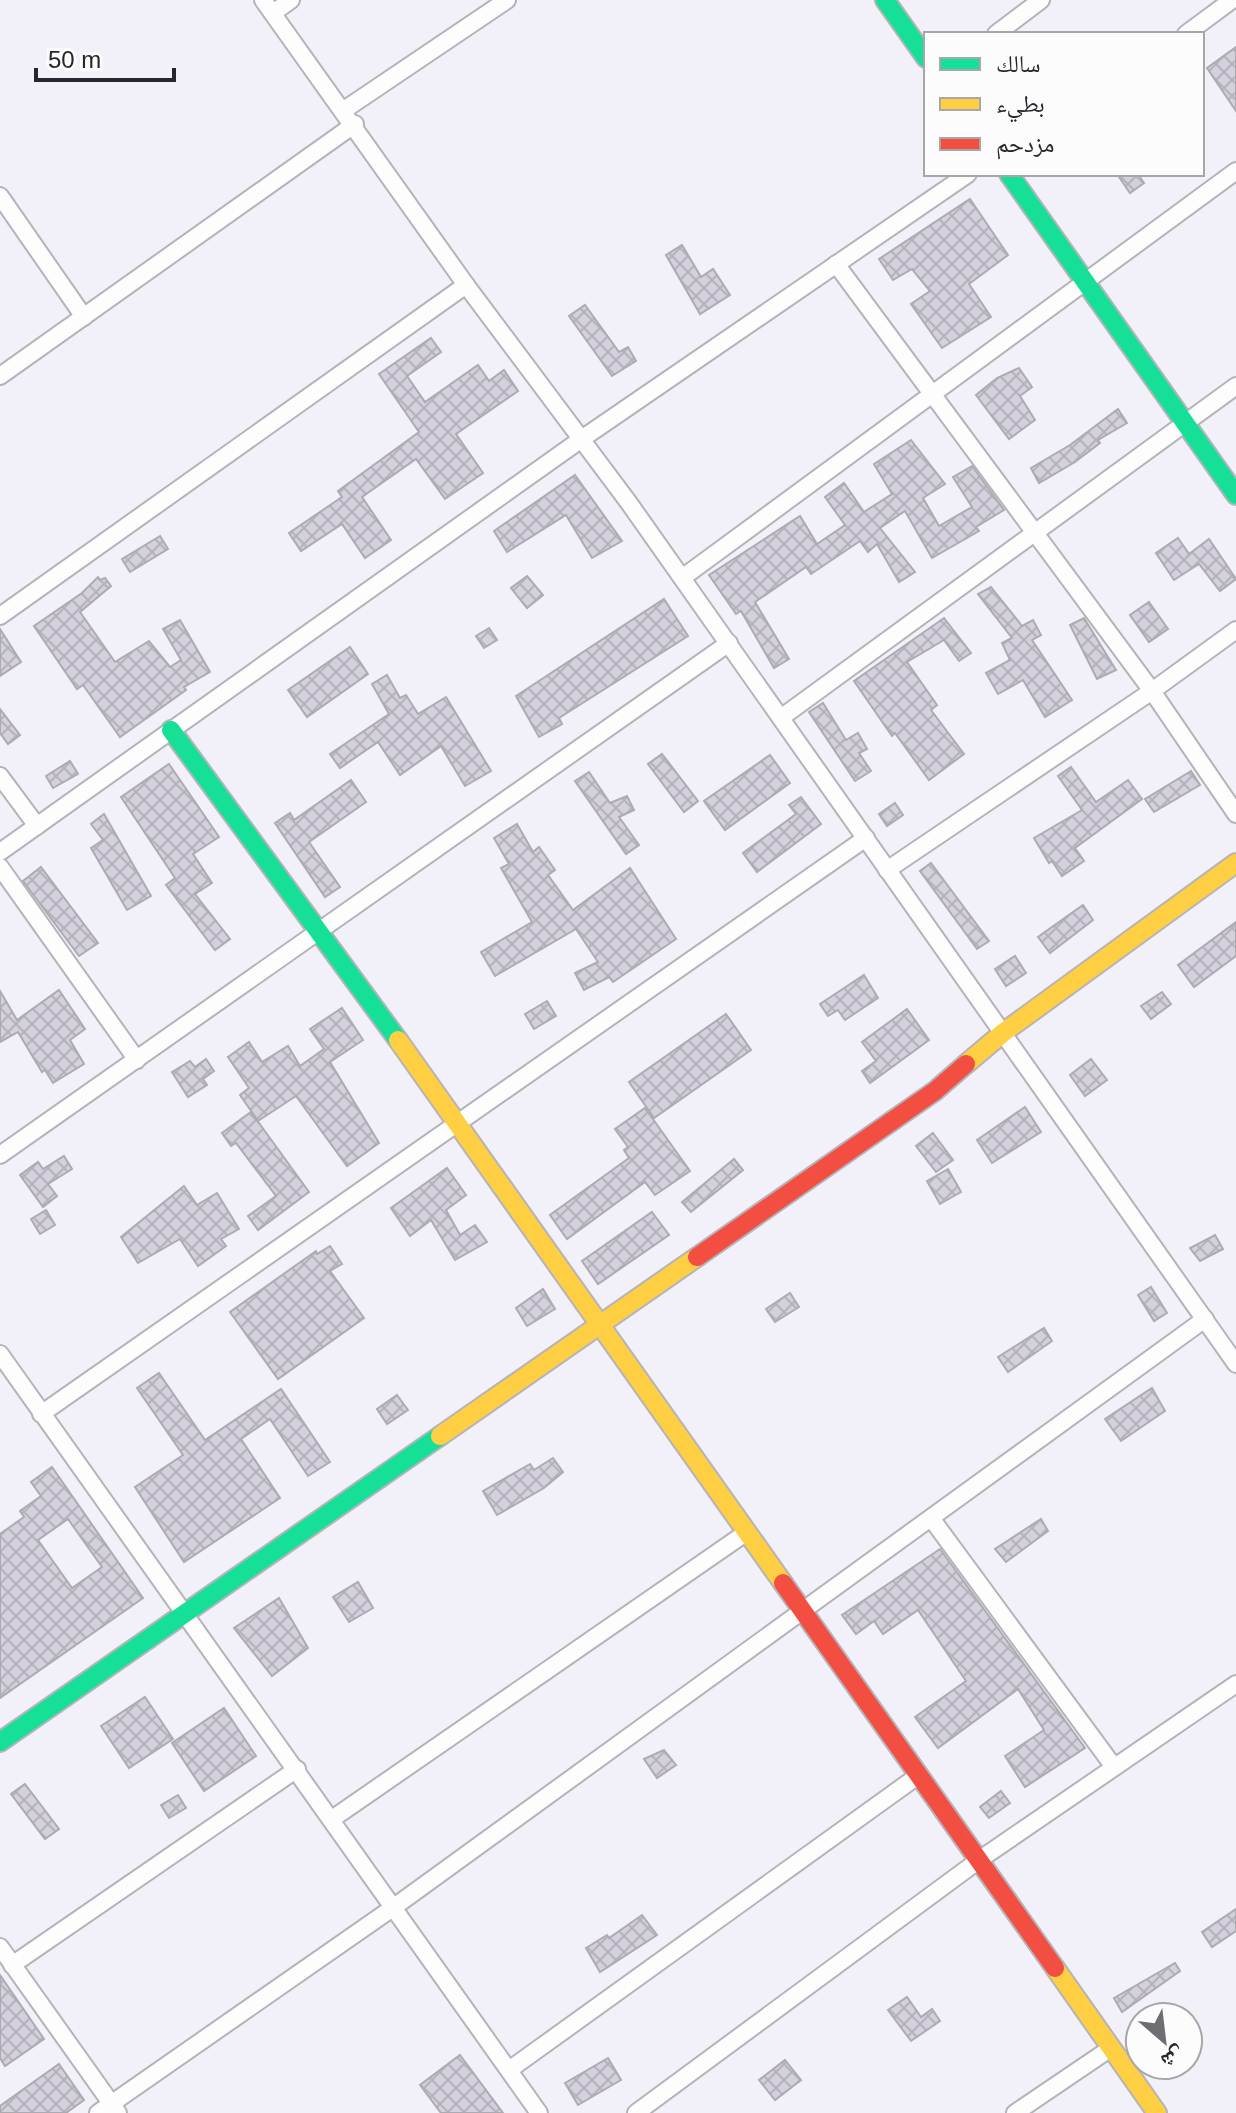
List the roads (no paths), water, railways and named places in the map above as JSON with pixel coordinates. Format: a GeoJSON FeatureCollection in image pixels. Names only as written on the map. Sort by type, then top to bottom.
{"type":"FeatureCollection","features":[{"type":"Feature","properties":{"kind":"street"},"geometry":{"type":"LineString","coordinates":[[291,0],[268,7],[355,124],[466,285],[583,438],[1236,1364]]}},
{"type":"Feature","properties":{"kind":"street"},"geometry":{"type":"LineString","coordinates":[[344,110],[507,0]]}},
{"type":"Feature","properties":{"kind":"street"},"geometry":{"type":"LineString","coordinates":[[885,0],[924,55]]}},
{"type":"Feature","properties":{"kind":"street"},"geometry":{"type":"LineString","coordinates":[[999,32],[1041,0]]}},
{"type":"Feature","properties":{"kind":"street"},"geometry":{"type":"LineString","coordinates":[[1189,32],[1232,0]]}},
{"type":"Feature","properties":{"kind":"street"},"geometry":{"type":"LineString","coordinates":[[0,376],[355,124]]}},
{"type":"Feature","properties":{"kind":"street"},"geometry":{"type":"LineString","coordinates":[[682,578],[1236,171]]}},
{"type":"Feature","properties":{"kind":"street"},"geometry":{"type":"LineString","coordinates":[[0,852],[583,438],[965,176]]}},
{"type":"Feature","properties":{"kind":"street"},"geometry":{"type":"LineString","coordinates":[[1010,176],[1236,495]]}},
{"type":"Feature","properties":{"kind":"street"},"geometry":{"type":"LineString","coordinates":[[0,196],[84,317]]}},
{"type":"Feature","properties":{"kind":"street"},"geometry":{"type":"LineString","coordinates":[[836,264],[1152,691],[1236,814]]}},
{"type":"Feature","properties":{"kind":"street"},"geometry":{"type":"LineString","coordinates":[[0,616],[466,285]]}},
{"type":"Feature","properties":{"kind":"street"},"geometry":{"type":"LineString","coordinates":[[782,717],[1236,386]]}},
{"type":"Feature","properties":{"kind":"street"},"geometry":{"type":"LineString","coordinates":[[887,870],[1152,691],[1236,630]]}},
{"type":"Feature","properties":{"kind":"street"},"geometry":{"type":"LineString","coordinates":[[0,1155],[319,934],[729,643]]}},
{"type":"Feature","properties":{"kind":"street"},"geometry":{"type":"LineString","coordinates":[[171,730],[460,1124],[1157,2113]]}},
{"type":"Feature","properties":{"kind":"street"},"geometry":{"type":"LineString","coordinates":[[0,776],[37,826]]}},
{"type":"Feature","properties":{"kind":"street"},"geometry":{"type":"LineString","coordinates":[[41,1414],[866,838]]}},
{"type":"Feature","properties":{"kind":"street"},"geometry":{"type":"LineString","coordinates":[[0,1742],[602,1326],[935,1091],[1004,1032],[1236,863]]}},
{"type":"Feature","properties":{"kind":"street"},"geometry":{"type":"LineString","coordinates":[[0,867],[137,1060]]}},
{"type":"Feature","properties":{"kind":"street"},"geometry":{"type":"LineString","coordinates":[[0,1947],[109,2110],[1205,1319]]}},
{"type":"Feature","properties":{"kind":"street"},"geometry":{"type":"LineString","coordinates":[[0,1354],[188,1614],[539,2113]]}},
{"type":"Feature","properties":{"kind":"street"},"geometry":{"type":"LineString","coordinates":[[931,1518],[1114,1767]]}},
{"type":"Feature","properties":{"kind":"street"},"geometry":{"type":"LineString","coordinates":[[332,1819],[747,1532]]}},
{"type":"Feature","properties":{"kind":"street"},"geometry":{"type":"LineString","coordinates":[[636,2113],[979,1860],[1236,1684]]}},
{"type":"Feature","properties":{"kind":"street"},"geometry":{"type":"LineString","coordinates":[[12,1965],[297,1769]]}},
{"type":"Feature","properties":{"kind":"street"},"geometry":{"type":"LineString","coordinates":[[509,2070],[919,1775]]}},
{"type":"Feature","properties":{"kind":"street"},"geometry":{"type":"LineString","coordinates":[[1015,2113],[1111,2048]]}}]}
